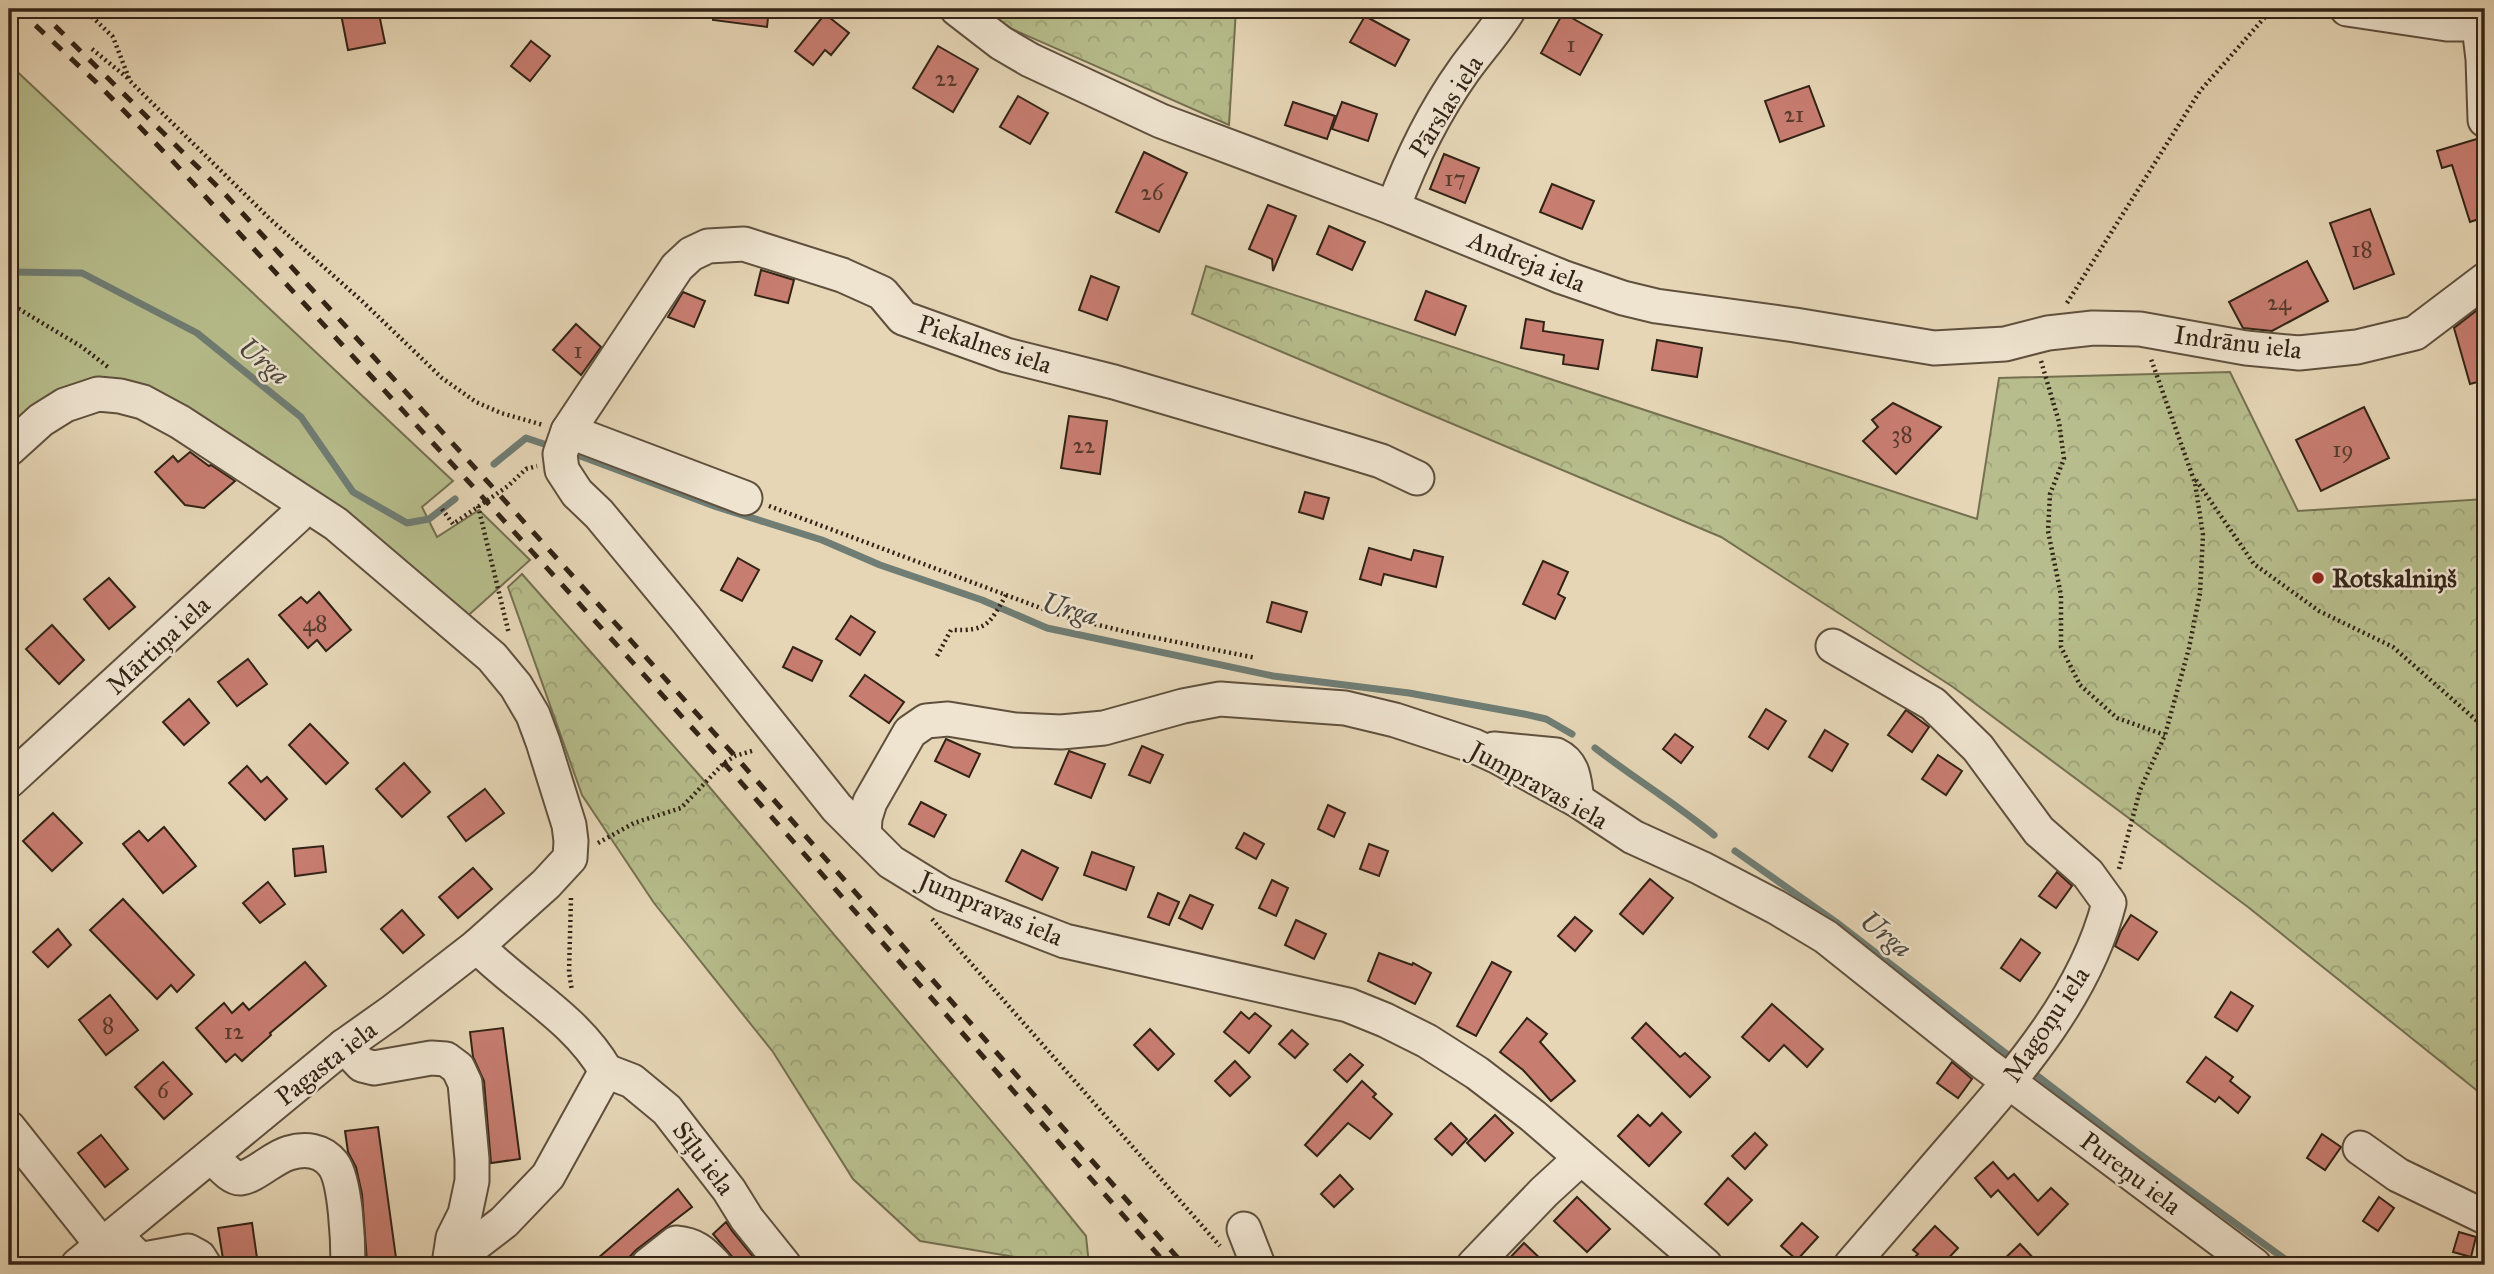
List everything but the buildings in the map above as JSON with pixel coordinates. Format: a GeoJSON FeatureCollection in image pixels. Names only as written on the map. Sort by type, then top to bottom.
{"type":"FeatureCollection","features":[{"type":"Feature","properties":{"kind":"street","name":"Andreja iela"},"geometry":{"type":"LineString","coordinates":[[957,9],[1001,43],[1030,60],[1161,121],[1393,208],[1562,277],[1623,298],[1656,306],[1934,348],[2005,344],[2048,333],[2093,328],[2140,329]]}},
{"type":"Feature","properties":{"kind":"street","name":"Pārslas iela"},"geometry":{"type":"LineString","coordinates":[[1393,208],[1409,164],[1437,114],[1463,71],[1509,9]]}},
{"type":"Feature","properties":{"kind":"street"},"geometry":{"type":"LineString","coordinates":[[2347,9],[2447,24],[2462,23],[2480,13],[2485,120]]}},
{"type":"Feature","properties":{"kind":"street","name":"Piekalnes iela"},"geometry":{"type":"LineString","coordinates":[[568,430],[677,267],[691,254],[708,246],[744,244],[842,275],[882,293],[904,318],[1006,355],[1114,382],[1345,450],[1381,461],[1417,478]]}},
{"type":"Feature","properties":{"kind":"street","name":"Indrānu iela"},"geometry":{"type":"LineString","coordinates":[[2140,329],[2245,348],[2299,353],[2357,346],[2415,333],[2485,280]]}},
{"type":"Feature","properties":{"kind":"street"},"geometry":{"type":"LineString","coordinates":[[9,449],[41,420],[65,405],[98,394],[120,396],[143,402],[180,422],[304,506],[336,524],[492,657],[516,686],[533,715],[558,786],[569,825],[570,858]]}},
{"type":"Feature","properties":{"kind":"street"},"geometry":{"type":"LineString","coordinates":[[568,430],[745,498]]}},
{"type":"Feature","properties":{"kind":"street","name":"Jumpravas iela"},"geometry":{"type":"LineString","coordinates":[[568,430],[560,454],[562,470],[577,493],[625,545],[837,808],[891,862],[943,894],[1065,941],[1349,1005],[1385,1020],[1427,1041],[1477,1073],[1705,1265]]}},
{"type":"Feature","properties":{"kind":"street","name":"Mārtiņa iela"},"geometry":{"type":"LineString","coordinates":[[9,781],[296,517],[304,506]]}},
{"type":"Feature","properties":{"kind":"street"},"geometry":{"type":"LineString","coordinates":[[1833,646],[1933,704],[1978,748],[2039,831],[2088,874],[2109,903]]}},
{"type":"Feature","properties":{"kind":"street","name":"Jumpravas iela"},"geometry":{"type":"LineString","coordinates":[[864,835],[870,802],[910,732],[926,722],[948,719],[1015,730],[1062,732],[1104,728],[1183,706],[1220,699],[1345,708],[1395,720],[1474,746],[1556,755],[1564,759],[1574,775],[1577,800],[1633,837],[1701,868],[1776,907],[1826,937],[1985,1064],[2010,1080]]}},
{"type":"Feature","properties":{"kind":"street","name":"Pagasta iela"},"geometry":{"type":"LineString","coordinates":[[98,1249],[344,1046],[477,946],[546,884],[570,858]]}},
{"type":"Feature","properties":{"kind":"street","name":"Magoņu iela"},"geometry":{"type":"LineString","coordinates":[[1851,1265],[2010,1080],[2075,989],[2102,932],[2109,903]]}},
{"type":"Feature","properties":{"kind":"street"},"geometry":{"type":"LineString","coordinates":[[448,1265],[504,1222],[548,1176],[606,1071],[581,1036],[477,946]]}},
{"type":"Feature","properties":{"kind":"street"},"geometry":{"type":"LineString","coordinates":[[344,1046],[362,1065],[374,1068],[431,1058],[446,1059],[458,1068],[465,1083],[472,1181],[465,1214],[453,1238],[448,1265]]}},
{"type":"Feature","properties":{"kind":"street","name":"Sīļu iela"},"geometry":{"type":"LineString","coordinates":[[606,1071],[632,1081],[667,1110],[784,1265]]}},
{"type":"Feature","properties":{"kind":"street","name":"Pureņu iela"},"geometry":{"type":"LineString","coordinates":[[2010,1080],[2254,1265]]}},
{"type":"Feature","properties":{"kind":"street"},"geometry":{"type":"LineString","coordinates":[[9,1128],[98,1249],[144,1259],[188,1251],[199,1257],[204,1265]]}},
{"type":"Feature","properties":{"kind":"street"},"geometry":{"type":"LineString","coordinates":[[2360,1148],[2398,1175],[2485,1217]]}},
{"type":"Feature","properties":{"kind":"street"},"geometry":{"type":"LineString","coordinates":[[211,1156],[233,1176],[242,1178],[288,1153],[306,1149],[321,1154],[334,1165],[342,1190],[348,1265]]}},
{"type":"Feature","properties":{"kind":"street"},"geometry":{"type":"LineString","coordinates":[[1474,1265],[1544,1192],[1581,1158]]}},
{"type":"Feature","properties":{"kind":"street"},"geometry":{"type":"LineString","coordinates":[[648,1265],[676,1243],[701,1250],[715,1265]]}},
{"type":"Feature","properties":{"kind":"path"},"geometry":{"type":"LineString","coordinates":[[83,9],[113,37],[131,81]]}},
{"type":"Feature","properties":{"kind":"path"},"geometry":{"type":"LineString","coordinates":[[2165,735],[2117,718],[2080,685],[2061,647],[2061,595],[2048,530],[2050,494],[2064,459],[2054,400],[2040,357],[2048,333],[2200,91],[2272,9]]}},
{"type":"Feature","properties":{"kind":"path"},"geometry":{"type":"LineString","coordinates":[[92,49],[131,81],[270,219],[363,302],[442,379],[476,402],[501,413],[568,430]]}},
{"type":"Feature","properties":{"kind":"path"},"geometry":{"type":"LineString","coordinates":[[9,303],[82,346],[126,382],[143,402]]}},
{"type":"Feature","properties":{"kind":"path"},"geometry":{"type":"LineString","coordinates":[[2109,903],[2140,790],[2165,735],[2189,648],[2200,593],[2203,535],[2192,474],[2140,329]]}},
{"type":"Feature","properties":{"kind":"path"},"geometry":{"type":"LineString","coordinates":[[442,509],[453,524],[508,486],[526,469]]}},
{"type":"Feature","properties":{"kind":"path"},"geometry":{"type":"LineString","coordinates":[[2192,474],[2254,565],[2319,611],[2393,647],[2484,726]]}},
{"type":"Feature","properties":{"kind":"path"},"geometry":{"type":"LineString","coordinates":[[745,498],[1075,619],[1256,658]]}},
{"type":"Feature","properties":{"kind":"path"},"geometry":{"type":"LineString","coordinates":[[478,506],[512,646]]}},
{"type":"Feature","properties":{"kind":"path"},"geometry":{"type":"LineString","coordinates":[[937,656],[951,630],[984,627],[992,620],[1006,595]]}},
{"type":"Feature","properties":{"kind":"path"},"geometry":{"type":"LineString","coordinates":[[2484,726],[2485,715]]}},
{"type":"Feature","properties":{"kind":"path"},"geometry":{"type":"LineString","coordinates":[[581,1036],[569,971],[570,858],[634,824],[681,808],[724,763],[735,756],[754,750],[798,759]]}},
{"type":"Feature","properties":{"kind":"path"},"geometry":{"type":"LineString","coordinates":[[925,911],[1243,1250]]}},
{"type":"Feature","properties":{"kind":"green space"},"geometry":{"type":"Polygon","coordinates":[[[983,9],[1236,9],[1229,125],[1012,29],[983,9]]]}},
{"type":"Feature","properties":{"kind":"green space"},"geometry":{"type":"Polygon","coordinates":[[[9,64],[453,481],[422,507],[437,537],[479,510],[530,560],[462,621],[147,392],[9,435],[9,64]]]}},
{"type":"Feature","properties":{"kind":"green space"},"geometry":{"type":"Polygon","coordinates":[[[1206,266],[1977,519],[1999,378],[2230,372],[2298,511],[2485,499],[2485,1097],[2248,907],[1953,687],[1721,537],[1192,314],[1206,266]]]}},
{"type":"Feature","properties":{"kind":"green space"},"geometry":{"type":"Polygon","coordinates":[[[522,574],[701,777],[1021,1156],[1086,1236],[1089,1265],[1063,1265],[920,1241],[853,1179],[773,1052],[654,903],[582,795],[508,587],[522,574]]]}},
{"type":"Feature","properties":{"kind":"waterway","name":"Urga"},"geometry":{"type":"LineString","coordinates":[[9,272],[82,273],[197,333],[301,417],[353,492],[407,523],[429,519],[455,499]]}},
{"type":"Feature","properties":{"kind":"waterway","name":"Urga"},"geometry":{"type":"LineString","coordinates":[[494,464],[526,438],[547,445]]}},
{"type":"Feature","properties":{"kind":"waterway","name":"Urga"},"geometry":{"type":"LineString","coordinates":[[575,454],[717,507],[822,540],[880,565],[982,600],[1047,628],[1273,676],[1409,693],[1524,714],[1546,719],[1572,734]]}},
{"type":"Feature","properties":{"kind":"waterway","name":"Urga"},"geometry":{"type":"LineString","coordinates":[[1595,748],[1714,835]]}},
{"type":"Feature","properties":{"kind":"waterway","name":"Urga"},"geometry":{"type":"LineString","coordinates":[[1735,851],[1836,922],[2008,1055]]}},
{"type":"Feature","properties":{"kind":"waterway","name":"Urga"},"geometry":{"type":"LineString","coordinates":[[2035,1074],[2134,1150],[2293,1265]]}},
{"type":"Feature","properties":{"kind":"railway"},"geometry":{"type":"LineString","coordinates":[[18,9],[96,82],[168,156],[467,480],[724,763],[1167,1265]]}},
{"type":"Feature","properties":{"kind":"railway"},"geometry":{"type":"LineString","coordinates":[[38,9],[224,193],[497,492],[735,756],[1184,1265]]}},
{"type":"Feature","properties":{"kind":"place","name":"Rotskalniņš"},"geometry":{"type":"Point","coordinates":[2318,578]}}]}
